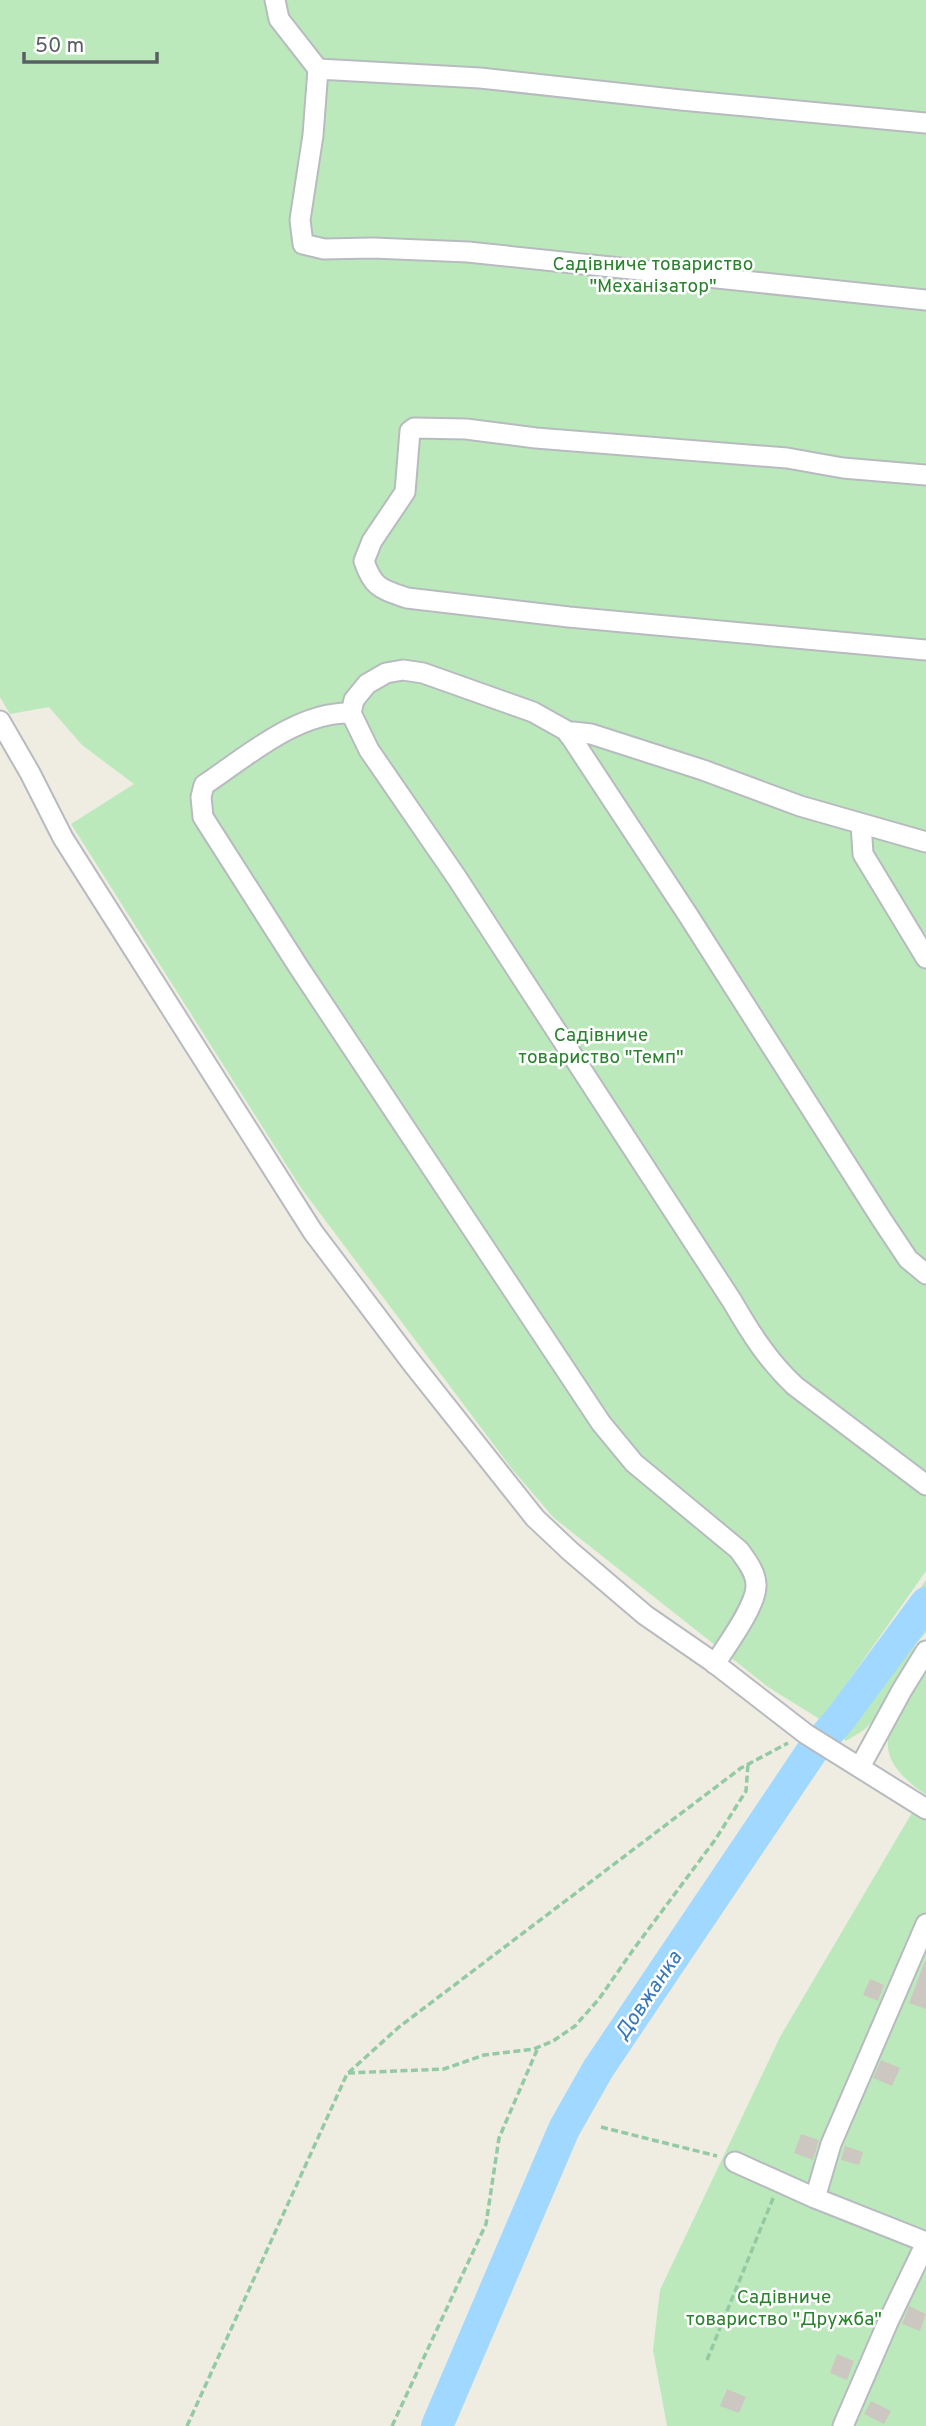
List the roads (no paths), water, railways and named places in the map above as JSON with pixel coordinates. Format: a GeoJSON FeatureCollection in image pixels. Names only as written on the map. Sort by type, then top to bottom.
{"type":"FeatureCollection","features":[{"type":"Feature","properties":{"kind":"street"},"geometry":{"type":"LineString","coordinates":[[275,0],[279,19],[318,69],[313,135],[300,220],[303,244],[324,249],[468,252],[926,300]]}},
{"type":"Feature","properties":{"kind":"street"},"geometry":{"type":"LineString","coordinates":[[318,69],[480,78],[926,123]]}},
{"type":"Feature","properties":{"kind":"street"},"geometry":{"type":"LineString","coordinates":[[926,475],[843,468],[787,458],[536,438],[466,429],[414,428],[410,431],[405,492],[372,541],[364,561],[370,580],[385,590],[407,598],[582,619],[926,650]]}},
{"type":"Feature","properties":{"kind":"street"},"geometry":{"type":"LineString","coordinates":[[926,1274],[908,1259],[882,1220],[567,731],[533,712],[423,673],[403,670],[386,673],[366,684],[354,700],[351,713],[369,750],[457,878],[732,1301],[753,1338],[778,1370],[795,1386],[926,1485]]}},
{"type":"Feature","properties":{"kind":"street"},"geometry":{"type":"LineString","coordinates":[[351,713],[325,714],[308,719],[204,785],[201,797],[203,817],[601,1423],[634,1463],[739,1550],[750,1566],[756,1586],[751,1604],[715,1664]]}},
{"type":"Feature","properties":{"kind":"street"},"geometry":{"type":"LineString","coordinates":[[0,721],[63,838],[313,1232],[383,1326],[535,1518],[636,1607],[806,1734],[926,1809]]}},
{"type":"Feature","properties":{"kind":"street"},"geometry":{"type":"LineString","coordinates":[[569,735],[573,732],[591,734],[703,770],[800,806],[926,842]]}},
{"type":"Feature","properties":{"kind":"street"},"geometry":{"type":"LineString","coordinates":[[861,824],[863,854],[926,958]]}},
{"type":"Feature","properties":{"kind":"street"},"geometry":{"type":"LineString","coordinates":[[860,1767],[926,1651]]}},
{"type":"Feature","properties":{"kind":"street"},"geometry":{"type":"LineString","coordinates":[[815,2199],[831,2144],[926,1924]]}},
{"type":"Feature","properties":{"kind":"street"},"geometry":{"type":"LineString","coordinates":[[735,2162],[815,2199],[926,2242],[888,2322],[844,2426]]}},
{"type":"Feature","properties":{"kind":"waterway","name":"Довжанка"},"geometry":{"type":"LineString","coordinates":[[437,2426],[564,2129],[598,2069],[812,1751],[841,1718],[926,1603]]}},
{"type":"Feature","properties":{"kind":"park label","name":"Садівниче товариство \"Механізатор\""},"geometry":{"type":"Point","coordinates":[653,274]}},
{"type":"Feature","properties":{"kind":"park label","name":"Садівниче товариство \"Темп\""},"geometry":{"type":"Point","coordinates":[601,1045]}},
{"type":"Feature","properties":{"kind":"park label","name":"Садівниче товариство \"Дружба\""},"geometry":{"type":"Point","coordinates":[784,2307]}}]}
